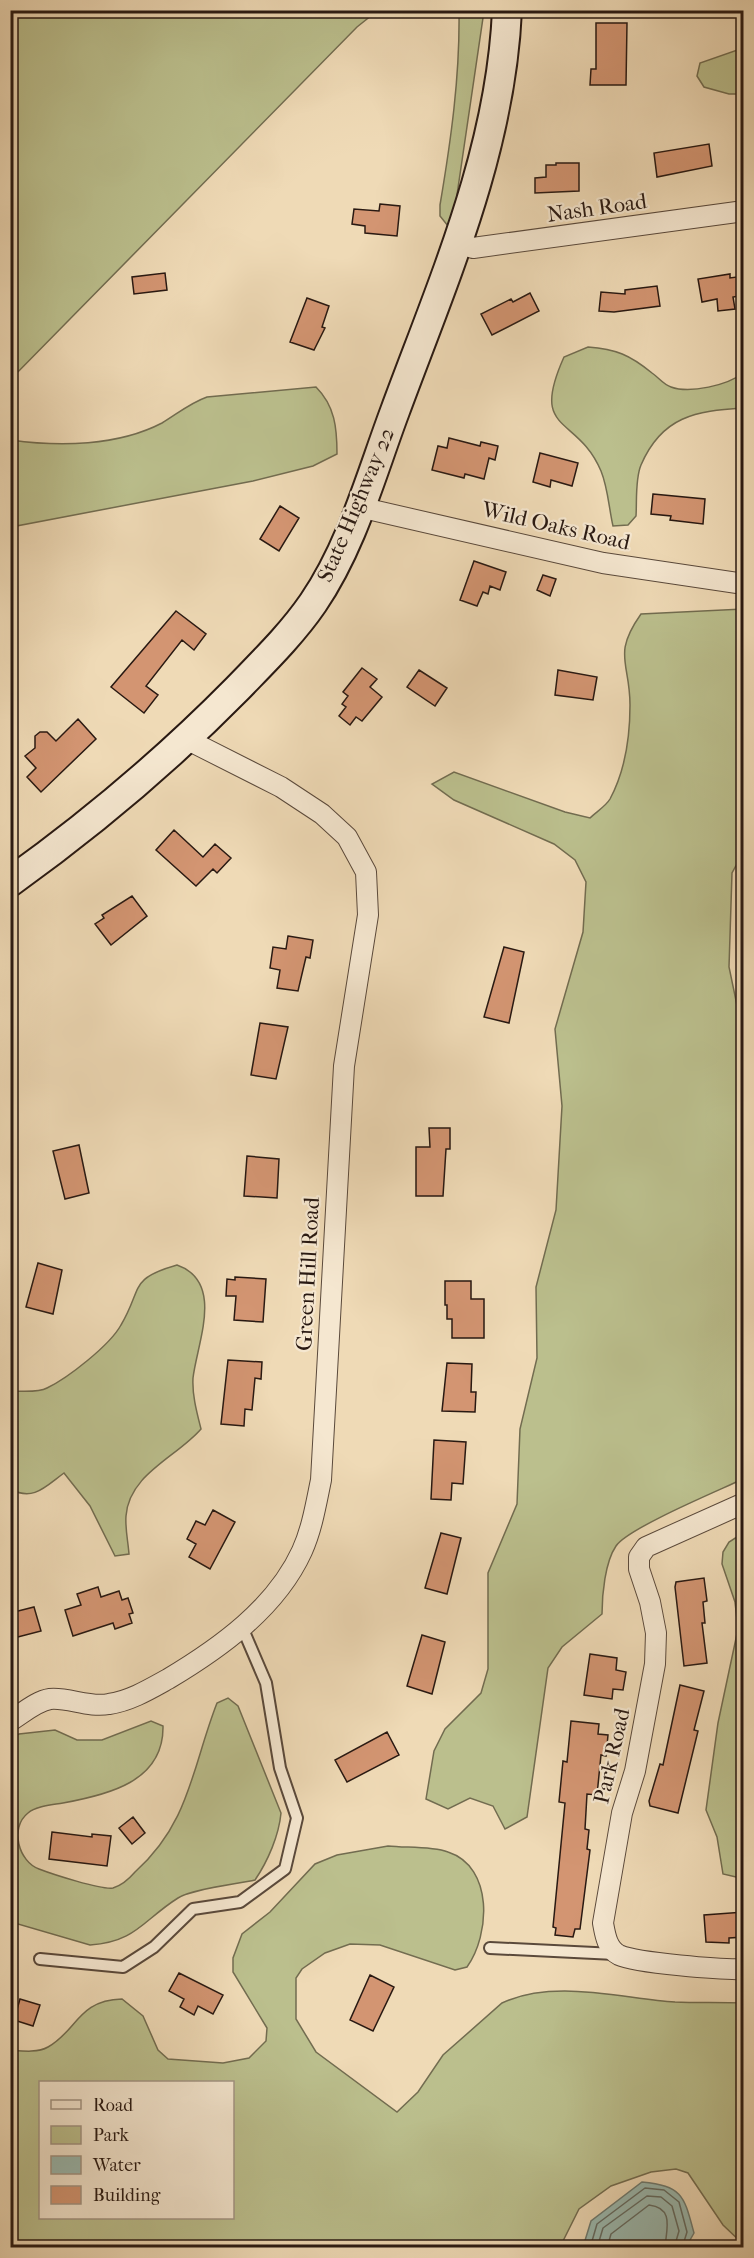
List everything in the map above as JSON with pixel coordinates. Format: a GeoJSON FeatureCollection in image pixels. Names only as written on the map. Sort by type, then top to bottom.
{"type":"FeatureCollection","features":[{"type":"Feature","properties":{"kind":"main road","name":"State Highway 22"},"geometry":{"type":"LineString","coordinates":[[10,882],[108,807],[186,739],[271,654],[314,602],[332,572],[359,507],[457,243],[492,127],[503,64],[507,10]]}},
{"type":"Feature","properties":{"kind":"street","name":"Nash Road"},"geometry":{"type":"LineString","coordinates":[[457,243],[473,248],[744,211]]}},
{"type":"Feature","properties":{"kind":"street","name":"Wild Oaks Road"},"geometry":{"type":"LineString","coordinates":[[359,507],[603,563],[744,584]]}},
{"type":"Feature","properties":{"kind":"street","name":"Green Hill Road"},"geometry":{"type":"LineString","coordinates":[[10,1721],[35,1705],[51,1699],[86,1705],[110,1704],[145,1692],[207,1655],[264,1606],[302,1551],[313,1519],[321,1480],[344,1066],[368,915],[366,872],[347,837],[322,814],[281,787],[186,739]]}},
{"type":"Feature","properties":{"kind":"street","name":"Park Road"},"geometry":{"type":"LineString","coordinates":[[617,1954],[606,1940],[603,1923],[622,1813],[635,1771],[655,1664],[656,1633],[650,1602],[639,1569],[639,1557],[646,1547],[744,1503]]}},
{"type":"Feature","properties":{"kind":"street"},"geometry":{"type":"LineString","coordinates":[[617,1954],[639,1960],[744,1969]]}},
{"type":"Feature","properties":{"kind":"lane"},"geometry":{"type":"LineString","coordinates":[[40,1959],[123,1967],[154,1947],[193,1909],[240,1902],[285,1869],[297,1818],[280,1768],[266,1683],[242,1626]]}},
{"type":"Feature","properties":{"kind":"lane"},"geometry":{"type":"LineString","coordinates":[[490,1948],[617,1954]]}},
{"type":"Feature","properties":{"kind":"green space"},"geometry":{"type":"Polygon","coordinates":[[[11,10],[377,11],[357,27],[11,379],[11,10]]]}},
{"type":"Feature","properties":{"kind":"green space"},"geometry":{"type":"Polygon","coordinates":[[[459,11],[484,11],[454,215],[448,226],[440,216],[440,205],[454,108],[459,11]]]}},
{"type":"Feature","properties":{"kind":"green space"},"geometry":{"type":"Polygon","coordinates":[[[743,48],[743,94],[729,94],[704,87],[697,76],[700,63],[743,48]]]}},
{"type":"Feature","properties":{"kind":"green space"},"geometry":{"type":"Polygon","coordinates":[[[588,347],[607,349],[629,357],[666,385],[679,389],[698,389],[719,385],[743,373],[743,408],[710,411],[682,419],[659,436],[649,449],[638,477],[636,516],[628,525],[613,526],[601,471],[591,453],[560,422],[554,412],[552,400],[555,382],[564,357],[588,347]]]}},
{"type":"Feature","properties":{"kind":"green space"},"geometry":{"type":"Polygon","coordinates":[[[316,387],[327,402],[334,418],[337,454],[313,466],[253,481],[11,527],[11,440],[68,444],[108,440],[145,431],[207,397],[316,387]]]}},
{"type":"Feature","properties":{"kind":"green space"},"geometry":{"type":"Polygon","coordinates":[[[743,609],[744,851],[732,873],[729,967],[744,1039],[743,1479],[655,1520],[624,1538],[616,1546],[607,1570],[602,1614],[562,1647],[548,1668],[527,1817],[505,1829],[493,1806],[470,1798],[448,1809],[426,1799],[434,1751],[445,1729],[481,1693],[488,1669],[488,1573],[517,1504],[520,1429],[537,1358],[536,1287],[556,1210],[562,1106],[555,1029],[583,932],[586,882],[575,860],[554,844],[454,800],[432,784],[454,772],[565,812],[590,818],[610,799],[623,765],[628,741],[630,705],[625,649],[632,628],[641,614],[743,609]]]}},
{"type":"Feature","properties":{"kind":"green space"},"geometry":{"type":"Polygon","coordinates":[[[177,1265],[192,1273],[200,1285],[204,1299],[202,1331],[193,1378],[194,1397],[201,1429],[145,1477],[136,1489],[129,1501],[126,1516],[129,1554],[115,1556],[90,1506],[64,1473],[33,1493],[19,1493],[11,1489],[11,1391],[43,1390],[77,1369],[116,1333],[144,1280],[161,1270],[177,1265]]]}},
{"type":"Feature","properties":{"kind":"green space"},"geometry":{"type":"Polygon","coordinates":[[[743,1533],[744,1874],[736,1877],[723,1874],[717,1837],[706,1810],[718,1723],[738,1629],[735,1602],[722,1564],[723,1552],[729,1542],[743,1533]]]}},
{"type":"Feature","properties":{"kind":"green space"},"geometry":{"type":"Polygon","coordinates":[[[228,1698],[238,1706],[281,1813],[272,1848],[255,1880],[204,1889],[185,1895],[166,1906],[129,1935],[106,1943],[90,1945],[11,1922],[11,1738],[19,1734],[55,1730],[77,1740],[102,1740],[151,1721],[163,1726],[161,1745],[154,1761],[130,1783],[80,1800],[35,1809],[22,1819],[19,1827],[19,1844],[26,1859],[32,1865],[76,1881],[98,1887],[113,1888],[130,1877],[168,1834],[187,1793],[217,1703],[228,1698]]]}},
{"type":"Feature","properties":{"kind":"green space"},"geometry":{"type":"Polygon","coordinates":[[[388,1846],[441,1850],[463,1860],[474,1872],[480,1887],[483,1921],[475,1953],[467,1967],[455,1970],[380,1945],[350,1944],[325,1953],[302,1969],[296,1978],[296,2019],[316,2052],[397,2112],[418,2092],[443,2055],[502,2003],[522,1996],[565,1991],[675,2002],[743,2003],[743,2244],[723,2225],[688,2173],[676,2169],[651,2172],[611,2186],[579,2209],[560,2247],[11,2247],[11,2050],[44,2049],[66,2033],[87,2010],[107,2001],[122,1999],[143,2016],[158,2050],[168,2059],[223,2063],[249,2058],[266,2041],[267,2028],[233,1972],[233,1958],[242,1934],[270,1912],[315,1864],[337,1855],[388,1846]]]}},
{"type":"Feature","properties":{"kind":"water"},"geometry":{"type":"Polygon","coordinates":[[[642,2182],[666,2186],[680,2195],[694,2233],[686,2247],[583,2247],[591,2221],[642,2182]]]}},
{"type":"Feature","properties":{"kind":"building"},"geometry":{"type":"Polygon","coordinates":[[[596,23],[627,23],[626,85],[590,85],[591,69],[596,69],[596,23]]]}},
{"type":"Feature","properties":{"kind":"building"},"geometry":{"type":"Polygon","coordinates":[[[709,144],[712,166],[657,177],[654,153],[709,144]]]}},
{"type":"Feature","properties":{"kind":"building"},"geometry":{"type":"Polygon","coordinates":[[[556,163],[579,163],[579,191],[535,193],[535,178],[546,177],[546,165],[556,165],[556,163]]]}},
{"type":"Feature","properties":{"kind":"building"},"geometry":{"type":"Polygon","coordinates":[[[380,204],[400,206],[397,236],[365,233],[365,226],[352,224],[354,209],[379,211],[380,204]]]}},
{"type":"Feature","properties":{"kind":"building"},"geometry":{"type":"Polygon","coordinates":[[[165,273],[167,290],[134,294],[132,277],[165,273]]]}},
{"type":"Feature","properties":{"kind":"building"},"geometry":{"type":"Polygon","coordinates":[[[730,274],[730,278],[744,276],[744,295],[733,297],[735,309],[718,311],[717,299],[702,302],[698,279],[730,274]]]}},
{"type":"Feature","properties":{"kind":"building"},"geometry":{"type":"Polygon","coordinates":[[[657,286],[660,306],[614,312],[599,311],[601,292],[625,294],[625,290],[657,286]]]}},
{"type":"Feature","properties":{"kind":"building"},"geometry":{"type":"Polygon","coordinates":[[[530,293],[539,311],[492,335],[481,314],[511,299],[513,302],[530,293]]]}},
{"type":"Feature","properties":{"kind":"building"},"geometry":{"type":"Polygon","coordinates":[[[307,298],[329,306],[322,327],[325,328],[314,350],[290,342],[307,298]]]}},
{"type":"Feature","properties":{"kind":"building"},"geometry":{"type":"Polygon","coordinates":[[[449,438],[480,446],[481,442],[498,446],[495,460],[489,458],[484,479],[465,474],[464,478],[432,470],[438,446],[447,448],[449,438]]]}},
{"type":"Feature","properties":{"kind":"building"},"geometry":{"type":"Polygon","coordinates":[[[540,453],[578,463],[572,486],[551,480],[550,487],[533,482],[540,453]]]}},
{"type":"Feature","properties":{"kind":"building"},"geometry":{"type":"Polygon","coordinates":[[[653,494],[705,499],[703,524],[670,520],[671,516],[651,514],[653,494]]]}},
{"type":"Feature","properties":{"kind":"building"},"geometry":{"type":"Polygon","coordinates":[[[280,506],[299,518],[279,551],[260,539],[280,506]]]}},
{"type":"Feature","properties":{"kind":"building"},"geometry":{"type":"Polygon","coordinates":[[[474,561],[506,572],[500,590],[490,586],[488,594],[483,592],[477,606],[460,600],[474,561]]]}},
{"type":"Feature","properties":{"kind":"building"},"geometry":{"type":"Polygon","coordinates":[[[543,575],[556,579],[550,596],[537,590],[543,575]]]}},
{"type":"Feature","properties":{"kind":"building"},"geometry":{"type":"Polygon","coordinates":[[[176,611],[206,634],[194,650],[182,640],[146,686],[158,695],[144,713],[111,687],[176,611]]]}},
{"type":"Feature","properties":{"kind":"building"},"geometry":{"type":"Polygon","coordinates":[[[362,668],[377,679],[370,687],[382,697],[362,721],[356,717],[350,725],[339,716],[346,707],[342,704],[348,696],[343,692],[362,668]]]}},
{"type":"Feature","properties":{"kind":"building"},"geometry":{"type":"Polygon","coordinates":[[[419,670],[447,688],[435,706],[407,687],[419,670]]]}},
{"type":"Feature","properties":{"kind":"building"},"geometry":{"type":"Polygon","coordinates":[[[558,670],[597,677],[593,700],[555,695],[558,670]]]}},
{"type":"Feature","properties":{"kind":"building"},"geometry":{"type":"Polygon","coordinates":[[[78,719],[96,739],[41,792],[27,777],[36,768],[25,756],[35,748],[35,736],[40,732],[47,732],[56,741],[78,719]]]}},
{"type":"Feature","properties":{"kind":"building"},"geometry":{"type":"Polygon","coordinates":[[[174,830],[203,857],[215,844],[231,858],[217,873],[213,869],[196,886],[156,850],[174,830]]]}},
{"type":"Feature","properties":{"kind":"building"},"geometry":{"type":"Polygon","coordinates":[[[132,896],[147,916],[111,945],[95,924],[104,918],[102,915],[132,896]]]}},
{"type":"Feature","properties":{"kind":"building"},"geometry":{"type":"Polygon","coordinates":[[[288,936],[313,940],[310,958],[306,957],[298,991],[277,988],[280,970],[270,968],[273,947],[286,949],[288,936]]]}},
{"type":"Feature","properties":{"kind":"building"},"geometry":{"type":"Polygon","coordinates":[[[504,947],[524,952],[509,1023],[484,1017],[504,947]]]}},
{"type":"Feature","properties":{"kind":"building"},"geometry":{"type":"Polygon","coordinates":[[[260,1023],[288,1027],[276,1079],[251,1075],[260,1023]]]}},
{"type":"Feature","properties":{"kind":"building"},"geometry":{"type":"Polygon","coordinates":[[[429,1128],[450,1128],[450,1149],[446,1149],[443,1196],[416,1196],[416,1147],[430,1147],[429,1128]]]}},
{"type":"Feature","properties":{"kind":"building"},"geometry":{"type":"Polygon","coordinates":[[[79,1145],[89,1193],[65,1199],[53,1151],[79,1145]]]}},
{"type":"Feature","properties":{"kind":"building"},"geometry":{"type":"Polygon","coordinates":[[[247,1156],[279,1159],[277,1198],[244,1196],[247,1156]]]}},
{"type":"Feature","properties":{"kind":"building"},"geometry":{"type":"Polygon","coordinates":[[[38,1263],[62,1270],[53,1314],[26,1307],[38,1263]]]}},
{"type":"Feature","properties":{"kind":"building"},"geometry":{"type":"Polygon","coordinates":[[[235,1277],[266,1279],[263,1322],[234,1320],[236,1296],[226,1296],[227,1279],[235,1280],[235,1277]]]}},
{"type":"Feature","properties":{"kind":"building"},"geometry":{"type":"Polygon","coordinates":[[[445,1281],[471,1281],[471,1299],[484,1299],[484,1338],[452,1338],[452,1319],[447,1319],[447,1305],[445,1305],[445,1281]]]}},
{"type":"Feature","properties":{"kind":"building"},"geometry":{"type":"Polygon","coordinates":[[[228,1360],[262,1362],[261,1379],[255,1378],[252,1410],[245,1409],[244,1426],[221,1424],[228,1360]]]}},
{"type":"Feature","properties":{"kind":"building"},"geometry":{"type":"Polygon","coordinates":[[[447,1363],[472,1364],[471,1392],[476,1392],[475,1412],[442,1411],[447,1363]]]}},
{"type":"Feature","properties":{"kind":"building"},"geometry":{"type":"Polygon","coordinates":[[[434,1440],[466,1442],[463,1484],[452,1483],[451,1500],[431,1499],[434,1440]]]}},
{"type":"Feature","properties":{"kind":"building"},"geometry":{"type":"Polygon","coordinates":[[[213,1510],[235,1522],[210,1569],[189,1557],[196,1544],[187,1539],[196,1521],[205,1525],[213,1510]]]}},
{"type":"Feature","properties":{"kind":"building"},"geometry":{"type":"Polygon","coordinates":[[[441,1533],[461,1538],[447,1594],[425,1588],[441,1533]]]}},
{"type":"Feature","properties":{"kind":"building"},"geometry":{"type":"Polygon","coordinates":[[[704,1578],[707,1601],[703,1602],[705,1623],[702,1623],[707,1663],[684,1666],[676,1582],[704,1578]]]}},
{"type":"Feature","properties":{"kind":"building"},"geometry":{"type":"Polygon","coordinates":[[[98,1587],[101,1597],[119,1591],[122,1600],[128,1598],[133,1613],[129,1614],[132,1623],[115,1629],[113,1623],[73,1636],[65,1610],[81,1605],[77,1594],[98,1587]]]}},
{"type":"Feature","properties":{"kind":"building"},"geometry":{"type":"Polygon","coordinates":[[[34,1607],[41,1631],[10,1639],[10,1613],[34,1607]]]}},
{"type":"Feature","properties":{"kind":"building"},"geometry":{"type":"Polygon","coordinates":[[[422,1635],[445,1642],[432,1694],[407,1686],[422,1635]]]}},
{"type":"Feature","properties":{"kind":"building"},"geometry":{"type":"Polygon","coordinates":[[[590,1654],[617,1658],[616,1670],[626,1672],[623,1690],[613,1689],[612,1699],[584,1695],[590,1654]]]}},
{"type":"Feature","properties":{"kind":"building"},"geometry":{"type":"Polygon","coordinates":[[[680,1685],[704,1691],[694,1730],[698,1731],[678,1813],[650,1806],[649,1801],[660,1764],[663,1765],[680,1685]]]}},
{"type":"Feature","properties":{"kind":"building"},"geometry":{"type":"Polygon","coordinates":[[[571,1721],[599,1724],[598,1734],[608,1735],[606,1756],[601,1755],[597,1795],[587,1794],[585,1829],[589,1830],[587,1849],[590,1850],[580,1929],[575,1929],[573,1937],[555,1935],[556,1928],[553,1927],[565,1803],[559,1802],[563,1761],[567,1762],[571,1721]]]}},
{"type":"Feature","properties":{"kind":"building"},"geometry":{"type":"Polygon","coordinates":[[[387,1732],[399,1755],[347,1782],[335,1760],[387,1732]]]}},
{"type":"Feature","properties":{"kind":"building"},"geometry":{"type":"Polygon","coordinates":[[[133,1817],[145,1833],[132,1844],[119,1828],[133,1817]]]}},
{"type":"Feature","properties":{"kind":"building"},"geometry":{"type":"Polygon","coordinates":[[[52,1832],[92,1837],[92,1834],[111,1836],[107,1866],[49,1859],[52,1832]]]}},
{"type":"Feature","properties":{"kind":"building"},"geometry":{"type":"Polygon","coordinates":[[[744,1912],[744,1937],[729,1938],[729,1943],[706,1942],[704,1915],[744,1912]]]}},
{"type":"Feature","properties":{"kind":"building"},"geometry":{"type":"Polygon","coordinates":[[[179,1973],[223,1995],[213,2014],[198,2006],[194,2015],[180,2007],[184,1999],[169,1991],[179,1973]]]}},
{"type":"Feature","properties":{"kind":"building"},"geometry":{"type":"Polygon","coordinates":[[[370,1975],[394,1987],[373,2031],[350,2020],[370,1975]]]}},
{"type":"Feature","properties":{"kind":"building"},"geometry":{"type":"Polygon","coordinates":[[[20,1999],[40,2005],[33,2026],[14,2020],[20,1999]]]}}]}
